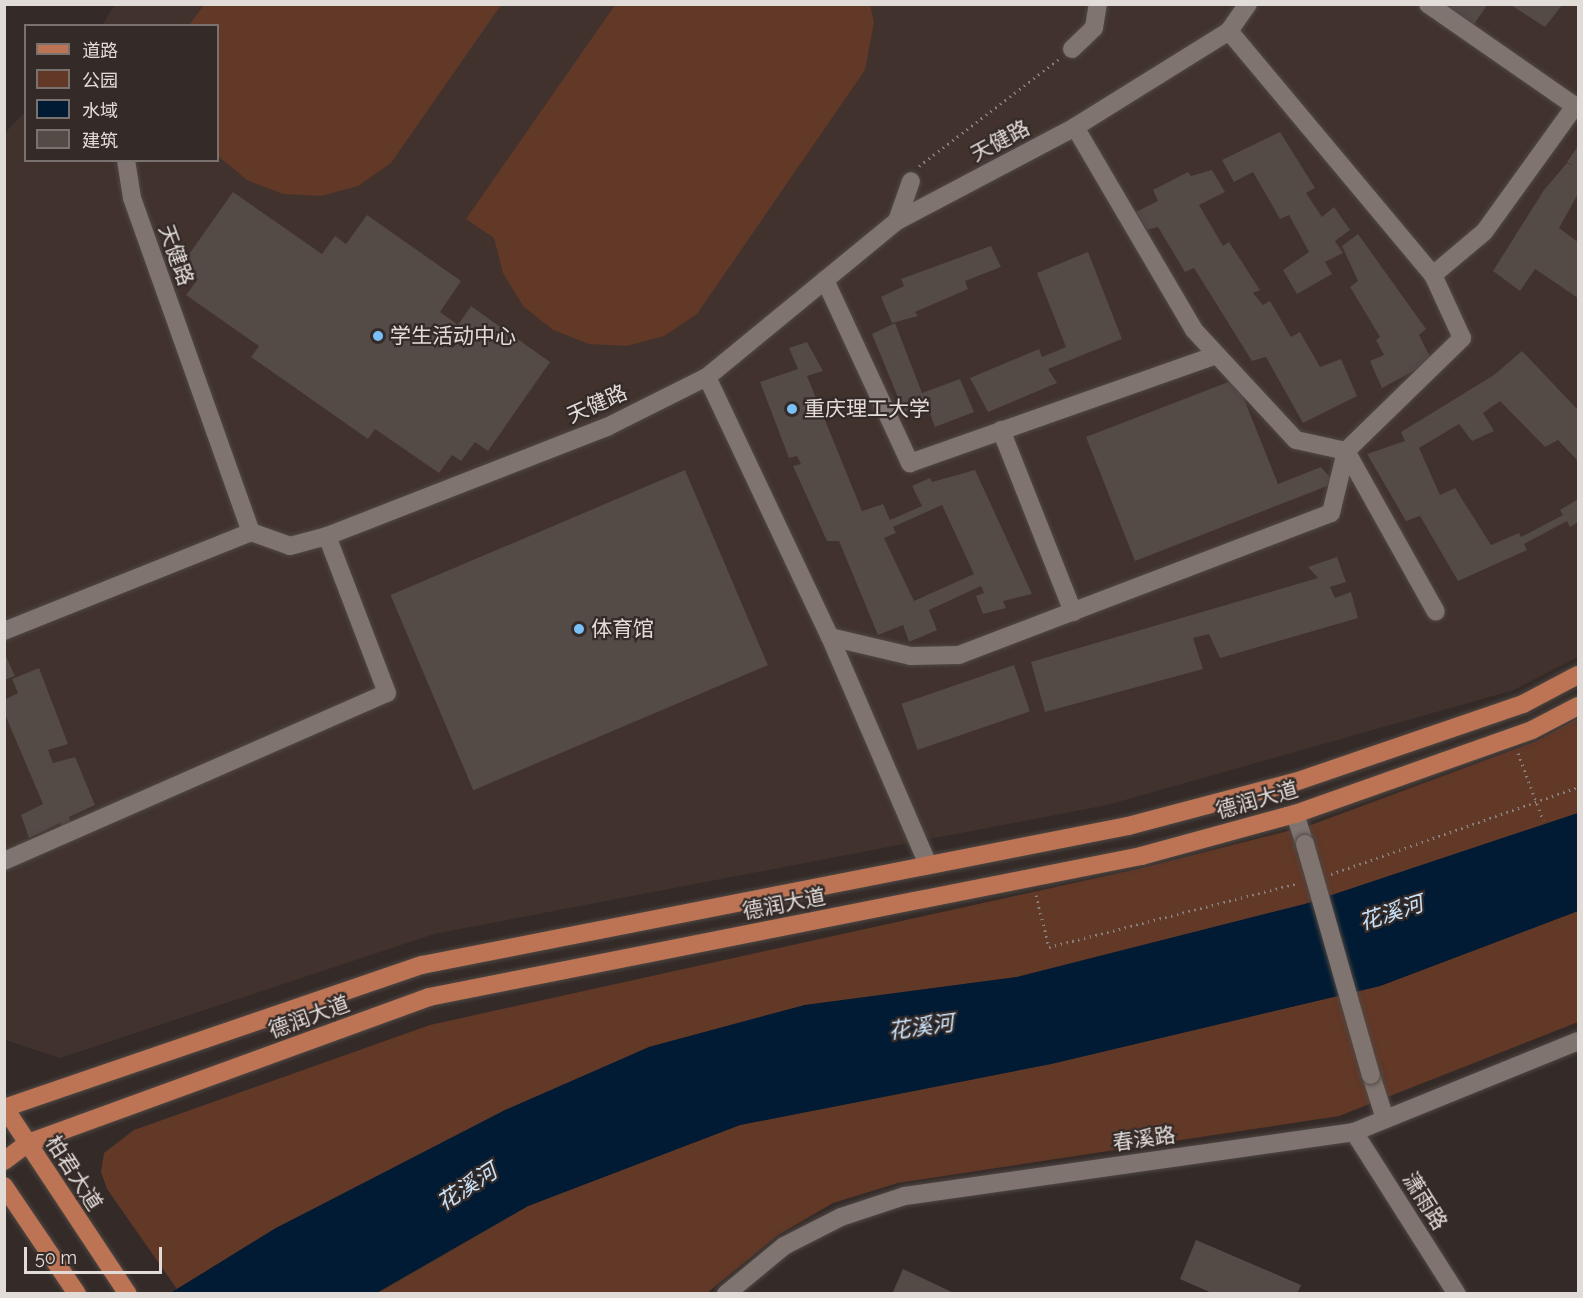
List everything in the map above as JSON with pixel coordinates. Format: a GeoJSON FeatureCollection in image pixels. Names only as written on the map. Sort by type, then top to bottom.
{"type":"FeatureCollection","features":[{"type":"Feature","properties":{"kind":"main road","name":"德润大道"},"geometry":{"type":"LineString","coordinates":[[5,1108],[422,965],[1128,826],[1295,782],[1524,704],[1578,675]]}},
{"type":"Feature","properties":{"kind":"main road","name":"德润大道"},"geometry":{"type":"LineString","coordinates":[[4,1161],[28,1143],[429,997],[1141,856],[1295,814],[1532,730],[1578,706]]}},
{"type":"Feature","properties":{"kind":"main road","name":"柏君大道"},"geometry":{"type":"LineString","coordinates":[[5,1108],[128,1293]]}},
{"type":"Feature","properties":{"kind":"main road"},"geometry":{"type":"LineString","coordinates":[[4,1186],[77,1293]]}},
{"type":"Feature","properties":{"kind":"street"},"geometry":{"type":"LineString","coordinates":[[1072,49],[1094,28],[1098,4]]}},
{"type":"Feature","properties":{"kind":"street","name":"天健路"},"geometry":{"type":"LineString","coordinates":[[126,162],[132,198],[251,532],[290,546],[327,536],[607,427],[706,376],[897,221],[1075,127],[1228,31],[1248,4]]}},
{"type":"Feature","properties":{"kind":"street"},"geometry":{"type":"LineString","coordinates":[[1428,4],[1575,106],[1484,232],[1433,275]]}},
{"type":"Feature","properties":{"kind":"street"},"geometry":{"type":"LineString","coordinates":[[830,637],[911,656],[958,655],[1331,513],[1346,451],[1462,338],[1433,275],[1228,31]]}},
{"type":"Feature","properties":{"kind":"street"},"geometry":{"type":"LineString","coordinates":[[1075,127],[1194,330],[1296,440],[1346,451],[1436,612]]}},
{"type":"Feature","properties":{"kind":"street"},"geometry":{"type":"LineString","coordinates":[[897,221],[910,181]]}},
{"type":"Feature","properties":{"kind":"street"},"geometry":{"type":"LineString","coordinates":[[825,280],[910,463],[1217,354]]}},
{"type":"Feature","properties":{"kind":"street"},"geometry":{"type":"LineString","coordinates":[[706,376],[830,637],[928,866]]}},
{"type":"Feature","properties":{"kind":"street"},"geometry":{"type":"LineString","coordinates":[[1001,430],[1073,612]]}},
{"type":"Feature","properties":{"kind":"street"},"geometry":{"type":"LineString","coordinates":[[4,632],[251,532]]}},
{"type":"Feature","properties":{"kind":"street"},"geometry":{"type":"LineString","coordinates":[[4,861],[387,693],[327,536]]}},
{"type":"Feature","properties":{"kind":"street"},"geometry":{"type":"LineString","coordinates":[[1295,814],[1385,1119]]}},
{"type":"Feature","properties":{"kind":"street","name":"春溪路"},"geometry":{"type":"LineString","coordinates":[[726,1293],[784,1246],[841,1217],[905,1196],[1354,1132],[1578,1041]]}},
{"type":"Feature","properties":{"kind":"street","name":"潇雨路"},"geometry":{"type":"LineString","coordinates":[[1354,1132],[1457,1293]]}},
{"type":"Feature","properties":{"kind":"path"},"geometry":{"type":"LineString","coordinates":[[910,181],[922,162],[1072,49]]}},
{"type":"Feature","properties":{"kind":"path"},"geometry":{"type":"LineString","coordinates":[[1516,748],[1543,820]]}},
{"type":"Feature","properties":{"kind":"path"},"geometry":{"type":"LineString","coordinates":[[1035,892],[1049,947]]}},
{"type":"Feature","properties":{"kind":"shaded area","name":"重庆理工大学"},"geometry":{"type":"Polygon","coordinates":[[[115,5],[1578,5],[1578,657],[1514,690],[1107,805],[434,934],[60,1058],[5,1040],[4,134],[24,113],[24,162],[219,162],[219,24],[103,24],[115,5]]]}},
{"type":"Feature","properties":{"kind":"green space"},"geometry":{"type":"Polygon","coordinates":[[[204,4],[501,5],[391,163],[358,186],[321,196],[283,194],[247,180],[219,157],[219,24],[190,24],[204,4]]]}},
{"type":"Feature","properties":{"kind":"green space"},"geometry":{"type":"Polygon","coordinates":[[[615,5],[870,5],[874,22],[865,70],[697,314],[664,336],[627,346],[589,344],[553,330],[523,306],[503,273],[494,238],[466,219],[615,5]]]}},
{"type":"Feature","properties":{"kind":"green space"},"geometry":{"type":"Polygon","coordinates":[[[1578,718],[1578,813],[1305,904],[1017,977],[805,1005],[649,1047],[276,1228],[177,1289],[107,1189],[101,1172],[104,1153],[134,1130],[430,1025],[1142,868],[1311,825],[1537,741],[1578,718]]]}},
{"type":"Feature","properties":{"kind":"green space"},"geometry":{"type":"Polygon","coordinates":[[[1578,911],[1578,1022],[1339,1116],[898,1183],[833,1203],[778,1235],[707,1293],[376,1294],[528,1206],[740,1125],[1051,1064],[1380,986],[1578,911]]]}},
{"type":"Feature","properties":{"kind":"water","name":"花溪河"},"geometry":{"type":"Polygon","coordinates":[[[1578,813],[1578,911],[1380,986],[1051,1064],[740,1125],[528,1206],[376,1293],[169,1294],[276,1228],[505,1110],[649,1047],[805,1005],[1017,977],[1305,904],[1578,813]]]}},
{"type":"Feature","properties":{"kind":"building"},"geometry":{"type":"Polygon","coordinates":[[[1437,4],[1488,4],[1472,27],[1437,4]]]}},
{"type":"Feature","properties":{"kind":"building"},"geometry":{"type":"Polygon","coordinates":[[[1509,4],[1563,4],[1545,27],[1509,4]]]}},
{"type":"Feature","properties":{"kind":"building"},"geometry":{"type":"Polygon","coordinates":[[[1280,132],[1315,188],[1306,193],[1322,217],[1334,207],[1350,230],[1335,241],[1343,253],[1325,262],[1332,274],[1297,294],[1283,270],[1309,252],[1289,215],[1280,219],[1253,172],[1234,182],[1222,160],[1280,132]]]}},
{"type":"Feature","properties":{"kind":"building"},"geometry":{"type":"Polygon","coordinates":[[[1578,146],[1578,194],[1559,228],[1578,242],[1578,298],[1535,269],[1520,291],[1493,271],[1544,190],[1567,163],[1573,166],[1567,162],[1578,146]]]}},
{"type":"Feature","properties":{"kind":"building"},"geometry":{"type":"Polygon","coordinates":[[[1212,170],[1225,192],[1199,205],[1223,246],[1229,242],[1260,290],[1253,293],[1263,305],[1270,301],[1291,337],[1300,332],[1320,367],[1341,359],[1357,396],[1303,423],[1266,357],[1252,361],[1194,268],[1185,272],[1158,227],[1147,230],[1136,212],[1158,201],[1153,190],[1188,172],[1191,176],[1212,170]]]}},
{"type":"Feature","properties":{"kind":"building","name":"学生活动中心"},"geometry":{"type":"Polygon","coordinates":[[[233,192],[322,254],[335,236],[346,244],[367,215],[461,281],[440,312],[458,325],[471,306],[550,362],[488,451],[475,442],[461,461],[452,455],[439,473],[375,429],[368,439],[251,357],[259,346],[186,295],[198,279],[180,267],[233,192]]]}},
{"type":"Feature","properties":{"kind":"building"},"geometry":{"type":"Polygon","coordinates":[[[1358,234],[1426,329],[1419,335],[1432,361],[1382,388],[1370,361],[1384,355],[1376,340],[1380,337],[1350,287],[1358,281],[1342,246],[1358,234]]]}},
{"type":"Feature","properties":{"kind":"building"},"geometry":{"type":"Polygon","coordinates":[[[991,246],[1001,267],[965,281],[968,289],[915,312],[918,316],[892,323],[881,297],[904,286],[901,279],[991,246]]]}},
{"type":"Feature","properties":{"kind":"building"},"geometry":{"type":"Polygon","coordinates":[[[1088,252],[1122,339],[1048,369],[1057,383],[988,412],[970,378],[1039,349],[1042,357],[1066,347],[1037,273],[1088,252]]]}},
{"type":"Feature","properties":{"kind":"building"},"geometry":{"type":"Polygon","coordinates":[[[895,323],[922,393],[960,379],[974,412],[935,427],[926,403],[904,412],[872,334],[895,323]]]}},
{"type":"Feature","properties":{"kind":"building"},"geometry":{"type":"Polygon","coordinates":[[[807,342],[823,371],[807,376],[862,511],[883,504],[890,520],[922,506],[912,486],[930,478],[932,482],[975,470],[1032,594],[1003,601],[1006,608],[983,614],[976,596],[984,593],[981,586],[929,610],[937,630],[909,642],[903,625],[878,635],[839,541],[827,541],[793,466],[801,464],[797,456],[789,458],[760,382],[798,369],[789,348],[807,342]],[[942,505],[893,527],[896,533],[884,538],[914,601],[974,574],[942,505]]]}},
{"type":"Feature","properties":{"kind":"building"},"geometry":{"type":"Polygon","coordinates":[[[1522,351],[1578,410],[1578,461],[1558,440],[1545,447],[1500,401],[1483,413],[1494,431],[1472,441],[1459,424],[1419,448],[1440,495],[1455,488],[1491,545],[1519,533],[1521,537],[1563,515],[1560,510],[1578,499],[1578,522],[1570,527],[1567,521],[1524,544],[1527,550],[1458,581],[1420,516],[1406,521],[1367,454],[1405,441],[1401,432],[1494,375],[1522,351]]]}},
{"type":"Feature","properties":{"kind":"building"},"geometry":{"type":"Polygon","coordinates":[[[1236,379],[1278,484],[1321,467],[1335,483],[1135,561],[1086,437],[1236,379]]]}},
{"type":"Feature","properties":{"kind":"building","name":"体育馆"},"geometry":{"type":"Polygon","coordinates":[[[685,470],[768,665],[473,790],[390,595],[685,470]]]}},
{"type":"Feature","properties":{"kind":"building"},"geometry":{"type":"Polygon","coordinates":[[[1337,557],[1346,582],[1330,587],[1335,598],[1351,592],[1358,618],[1220,658],[1209,634],[1193,638],[1203,669],[1045,712],[1031,662],[1318,578],[1308,567],[1337,557]]]}},
{"type":"Feature","properties":{"kind":"building"},"geometry":{"type":"Polygon","coordinates":[[[4,652],[15,676],[4,680],[4,652]]]}},
{"type":"Feature","properties":{"kind":"building"},"geometry":{"type":"Polygon","coordinates":[[[1014,665],[1030,711],[917,750],[901,704],[1014,665]]]}},
{"type":"Feature","properties":{"kind":"building"},"geometry":{"type":"Polygon","coordinates":[[[39,668],[68,744],[48,750],[53,763],[75,757],[95,805],[69,817],[73,828],[64,832],[60,823],[29,838],[21,815],[43,804],[4,712],[4,700],[18,693],[12,679],[39,668]]]}},
{"type":"Feature","properties":{"kind":"building"},"geometry":{"type":"Polygon","coordinates":[[[1196,1240],[1301,1285],[1297,1294],[1214,1294],[1180,1279],[1196,1240]]]}},
{"type":"Feature","properties":{"kind":"building"},"geometry":{"type":"Polygon","coordinates":[[[903,1269],[956,1294],[892,1294],[903,1269]]]}},
{"type":"Feature","properties":{"kind":"place","name":"学生活动中心"},"geometry":{"type":"Point","coordinates":[378,336]}},
{"type":"Feature","properties":{"kind":"place","name":"重庆理工大学"},"geometry":{"type":"Point","coordinates":[792,409]}},
{"type":"Feature","properties":{"kind":"place","name":"体育馆"},"geometry":{"type":"Point","coordinates":[579,629]}}]}
